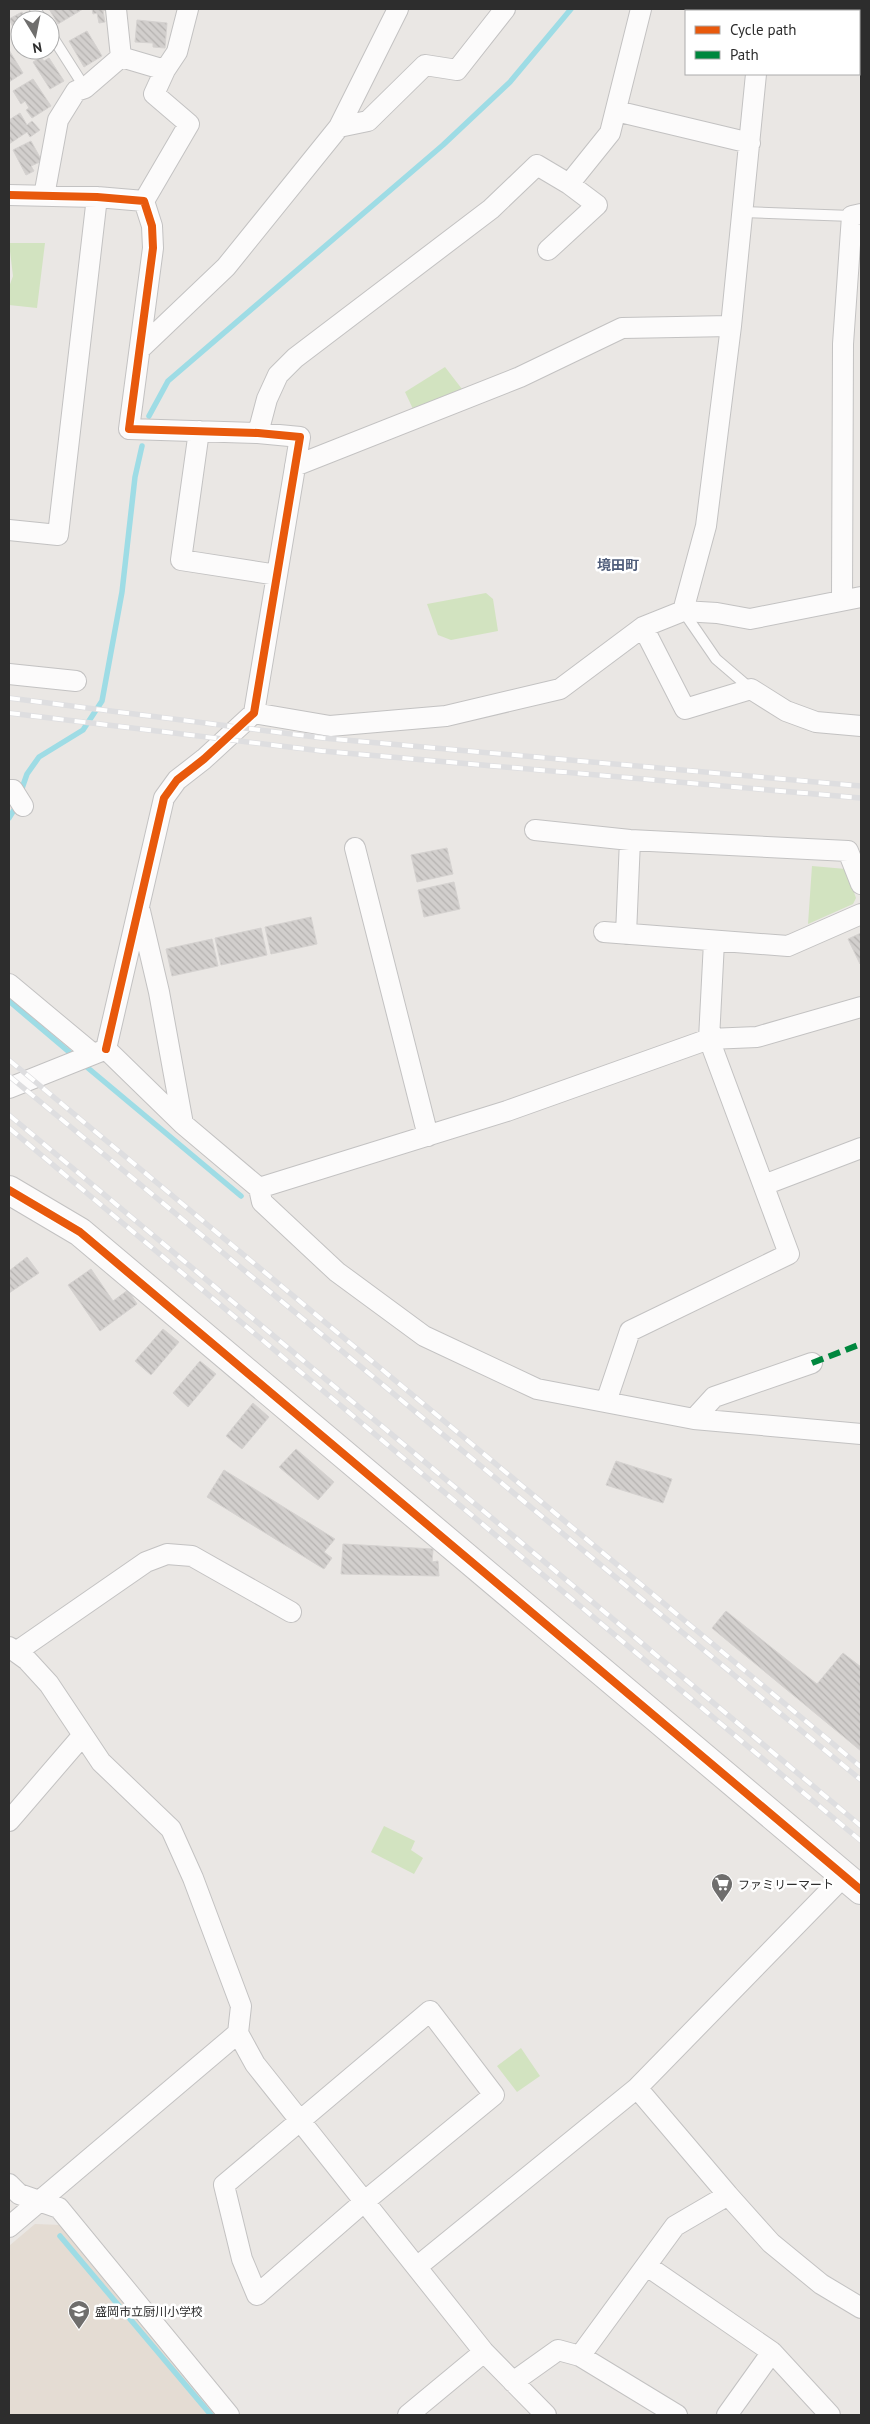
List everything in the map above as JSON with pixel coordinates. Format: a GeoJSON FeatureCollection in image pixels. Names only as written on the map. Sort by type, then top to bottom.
{"type":"FeatureCollection","features":[{"type":"Feature","properties":{"kind":"street"},"geometry":{"type":"LineString","coordinates":[[116,9],[121,57]]}},
{"type":"Feature","properties":{"kind":"street"},"geometry":{"type":"LineString","coordinates":[[100,1052],[139,905],[164,798],[178,780],[254,713],[300,437],[258,433],[129,429],[153,248],[152,226],[144,201],[189,124],[154,94],[165,70],[177,52],[188,9]]}},
{"type":"Feature","properties":{"kind":"street"},"geometry":{"type":"LineString","coordinates":[[141,348],[226,266],[339,127],[398,9]]}},
{"type":"Feature","properties":{"kind":"street"},"geometry":{"type":"LineString","coordinates":[[339,127],[368,121],[425,65],[457,70],[505,9]]}},
{"type":"Feature","properties":{"kind":"street"},"geometry":{"type":"LineString","coordinates":[[569,184],[610,133],[641,9]]}},
{"type":"Feature","properties":{"kind":"street"},"geometry":{"type":"LineString","coordinates":[[121,57],[165,70]]}},
{"type":"Feature","properties":{"kind":"street"},"geometry":{"type":"LineString","coordinates":[[44,196],[58,120],[76,91],[84,88],[121,57]]}},
{"type":"Feature","properties":{"kind":"street"},"geometry":{"type":"LineString","coordinates":[[683,611],[706,526],[732,326],[756,75]]}},
{"type":"Feature","properties":{"kind":"street"},"geometry":{"type":"LineString","coordinates":[[616,112],[750,143]]}},
{"type":"Feature","properties":{"kind":"street"},"geometry":{"type":"LineString","coordinates":[[258,433],[267,399],[278,375],[295,358],[491,209],[538,165],[569,184],[596,205],[548,250]]}},
{"type":"Feature","properties":{"kind":"street"},"geometry":{"type":"LineString","coordinates":[[9,195],[97,197],[144,201]]}},
{"type":"Feature","properties":{"kind":"street"},"geometry":{"type":"LineString","coordinates":[[9,530],[58,535],[97,197]]}},
{"type":"Feature","properties":{"kind":"street"},"geometry":{"type":"LineString","coordinates":[[254,713],[330,726],[446,716],[560,689],[643,627],[683,611],[750,619],[852,598],[843,344],[857,215]]}},
{"type":"Feature","properties":{"kind":"street"},"geometry":{"type":"LineString","coordinates":[[295,466],[520,377],[622,328],[732,326]]}},
{"type":"Feature","properties":{"kind":"street"},"geometry":{"type":"LineString","coordinates":[[199,431],[182,560],[277,575]]}},
{"type":"Feature","properties":{"kind":"street"},"geometry":{"type":"LineString","coordinates":[[643,627],[685,709],[751,689],[786,711],[816,722],[861,726]]}},
{"type":"Feature","properties":{"kind":"street"},"geometry":{"type":"LineString","coordinates":[[9,674],[76,681]]}},
{"type":"Feature","properties":{"kind":"street"},"geometry":{"type":"LineString","coordinates":[[535,830],[630,840],[848,851],[861,884]]}},
{"type":"Feature","properties":{"kind":"street"},"geometry":{"type":"LineString","coordinates":[[626,934],[630,840]]}},
{"type":"Feature","properties":{"kind":"street"},"geometry":{"type":"LineString","coordinates":[[355,848],[428,1136]]}},
{"type":"Feature","properties":{"kind":"street"},"geometry":{"type":"LineString","coordinates":[[139,905],[159,992],[183,1124]]}},
{"type":"Feature","properties":{"kind":"street"},"geometry":{"type":"LineString","coordinates":[[604,932],[714,942],[788,946],[861,914]]}},
{"type":"Feature","properties":{"kind":"street"},"geometry":{"type":"LineString","coordinates":[[606,1402],[630,1331],[789,1254],[709,1039],[714,942]]}},
{"type":"Feature","properties":{"kind":"street"},"geometry":{"type":"LineString","coordinates":[[9,984],[100,1052],[259,1188],[262,1202],[337,1272],[424,1336],[537,1389],[694,1419],[861,1434]]}},
{"type":"Feature","properties":{"kind":"street"},"geometry":{"type":"LineString","coordinates":[[259,1188],[507,1111],[709,1039],[757,1037],[861,1007]]}},
{"type":"Feature","properties":{"kind":"street"},"geometry":{"type":"LineString","coordinates":[[9,1088],[100,1052]]}},
{"type":"Feature","properties":{"kind":"street"},"geometry":{"type":"LineString","coordinates":[[764,1185],[861,1148]]}},
{"type":"Feature","properties":{"kind":"street"},"geometry":{"type":"LineString","coordinates":[[9,1190],[80,1232],[853,1882],[638,2088],[418,2266]]}},
{"type":"Feature","properties":{"kind":"street"},"geometry":{"type":"LineString","coordinates":[[694,1419],[714,1397],[812,1363]]}},
{"type":"Feature","properties":{"kind":"street"},"geometry":{"type":"LineString","coordinates":[[291,1612],[192,1556],[168,1554],[146,1562],[12,1649],[27,1660],[49,1684],[101,1762],[171,1829],[193,1878],[241,2006],[238,2033],[255,2064],[418,2266],[484,2352],[546,2415]]}},
{"type":"Feature","properties":{"kind":"street"},"geometry":{"type":"LineString","coordinates":[[9,1821],[83,1735]]}},
{"type":"Feature","properties":{"kind":"street"},"geometry":{"type":"LineString","coordinates":[[430,2011],[494,2095],[365,2201],[257,2296],[242,2259],[224,2185],[299,2120],[430,2011]]}},
{"type":"Feature","properties":{"kind":"street"},"geometry":{"type":"LineString","coordinates":[[9,2227],[41,2202],[238,2033]]}},
{"type":"Feature","properties":{"kind":"street"},"geometry":{"type":"LineString","coordinates":[[638,2088],[771,2243],[821,2284],[861,2308]]}},
{"type":"Feature","properties":{"kind":"street"},"geometry":{"type":"LineString","coordinates":[[9,2184],[19,2194],[59,2208],[229,2415]]}},
{"type":"Feature","properties":{"kind":"street"},"geometry":{"type":"LineString","coordinates":[[580,2356],[675,2226],[728,2195]]}},
{"type":"Feature","properties":{"kind":"street"},"geometry":{"type":"LineString","coordinates":[[646,2266],[772,2352],[830,2415]]}},
{"type":"Feature","properties":{"kind":"street"},"geometry":{"type":"LineString","coordinates":[[513,2382],[558,2350],[580,2356],[677,2415]]}},
{"type":"Feature","properties":{"kind":"street"},"geometry":{"type":"LineString","coordinates":[[408,2415],[484,2352]]}},
{"type":"Feature","properties":{"kind":"street"},"geometry":{"type":"LineString","coordinates":[[727,2415],[772,2352]]}},
{"type":"Feature","properties":{"kind":"lane"},"geometry":{"type":"LineString","coordinates":[[60,49],[84,88]]}},
{"type":"Feature","properties":{"kind":"lane"},"geometry":{"type":"LineString","coordinates":[[742,212],[857,215]]}},
{"type":"Feature","properties":{"kind":"lane"},"geometry":{"type":"LineString","coordinates":[[683,611],[716,659],[751,689]]}},
{"type":"Feature","properties":{"kind":"shaded area","name":"盛岡市立厨川小学校"},"geometry":{"type":"Polygon","coordinates":[[[35,2224],[62,2225],[221,2415],[9,2415],[9,2246],[35,2224]]]}},
{"type":"Feature","properties":{"kind":"green space"},"geometry":{"type":"Polygon","coordinates":[[[9,243],[45,243],[37,308],[9,305],[9,287],[13,276],[9,243]]]}},
{"type":"Feature","properties":{"kind":"green space"},"geometry":{"type":"Polygon","coordinates":[[[445,367],[462,389],[413,409],[405,392],[445,367]]]}},
{"type":"Feature","properties":{"kind":"green space"},"geometry":{"type":"Polygon","coordinates":[[[486,593],[493,599],[498,631],[451,640],[438,635],[427,604],[486,593]]]}},
{"type":"Feature","properties":{"kind":"green space"},"geometry":{"type":"Polygon","coordinates":[[[812,866],[846,869],[856,898],[853,904],[808,924],[812,866]]]}},
{"type":"Feature","properties":{"kind":"green space"},"geometry":{"type":"Polygon","coordinates":[[[384,1826],[415,1841],[411,1850],[423,1858],[414,1874],[371,1852],[384,1826]]]}},
{"type":"Feature","properties":{"kind":"green space"},"geometry":{"type":"Polygon","coordinates":[[[521,2048],[540,2076],[517,2092],[497,2066],[521,2048]]]}},
{"type":"Feature","properties":{"kind":"building"},"geometry":{"type":"Polygon","coordinates":[[[83,9],[60,23],[60,10],[50,10],[83,9]]]}},
{"type":"Feature","properties":{"kind":"building"},"geometry":{"type":"Polygon","coordinates":[[[92,9],[109,9],[103,11],[105,22],[99,23],[97,13],[93,14],[92,9]]]}},
{"type":"Feature","properties":{"kind":"building"},"geometry":{"type":"Polygon","coordinates":[[[137,20],[167,23],[165,48],[153,47],[153,43],[135,42],[137,20]]]}},
{"type":"Feature","properties":{"kind":"building"},"geometry":{"type":"Polygon","coordinates":[[[87,31],[102,56],[84,67],[69,41],[87,31]]]}},
{"type":"Feature","properties":{"kind":"building"},"geometry":{"type":"Polygon","coordinates":[[[9,50],[10,60],[15,60],[23,73],[9,82],[9,50]]]}},
{"type":"Feature","properties":{"kind":"building"},"geometry":{"type":"Polygon","coordinates":[[[36,60],[50,60],[64,81],[50,89],[33,62],[36,60]]]}},
{"type":"Feature","properties":{"kind":"building"},"geometry":{"type":"Polygon","coordinates":[[[33,79],[51,106],[32,118],[26,110],[29,108],[25,101],[21,104],[13,91],[33,79]]]}},
{"type":"Feature","properties":{"kind":"building"},"geometry":{"type":"Polygon","coordinates":[[[20,113],[27,125],[32,121],[40,130],[30,137],[27,132],[9,144],[9,120],[20,113]]]}},
{"type":"Feature","properties":{"kind":"building"},"geometry":{"type":"Polygon","coordinates":[[[31,141],[42,161],[31,166],[34,171],[26,175],[13,150],[31,141]]]}},
{"type":"Feature","properties":{"kind":"building"},"geometry":{"type":"Polygon","coordinates":[[[447,848],[453,874],[417,882],[411,855],[447,848]]]}},
{"type":"Feature","properties":{"kind":"building"},"geometry":{"type":"Polygon","coordinates":[[[454,882],[460,909],[424,917],[418,890],[454,882]]]}},
{"type":"Feature","properties":{"kind":"building"},"geometry":{"type":"Polygon","coordinates":[[[311,917],[317,944],[271,954],[265,927],[311,917]]]}},
{"type":"Feature","properties":{"kind":"building"},"geometry":{"type":"Polygon","coordinates":[[[261,928],[267,955],[221,965],[215,938],[261,928]]]}},
{"type":"Feature","properties":{"kind":"building"},"geometry":{"type":"Polygon","coordinates":[[[861,933],[861,963],[860,964],[848,939],[861,933]]]}},
{"type":"Feature","properties":{"kind":"building"},"geometry":{"type":"Polygon","coordinates":[[[212,939],[218,966],[172,976],[166,949],[212,939]]]}},
{"type":"Feature","properties":{"kind":"building"},"geometry":{"type":"Polygon","coordinates":[[[27,1257],[39,1273],[9,1293],[9,1271],[27,1257]]]}},
{"type":"Feature","properties":{"kind":"building"},"geometry":{"type":"Polygon","coordinates":[[[91,1269],[113,1301],[128,1290],[137,1304],[100,1331],[68,1285],[91,1269]]]}},
{"type":"Feature","properties":{"kind":"building"},"geometry":{"type":"Polygon","coordinates":[[[163,1329],[179,1342],[151,1375],[135,1361],[163,1329]]]}},
{"type":"Feature","properties":{"kind":"building"},"geometry":{"type":"Polygon","coordinates":[[[200,1361],[216,1374],[188,1407],[173,1393],[200,1361]]]}},
{"type":"Feature","properties":{"kind":"building"},"geometry":{"type":"Polygon","coordinates":[[[253,1403],[269,1417],[242,1449],[226,1436],[253,1403]]]}},
{"type":"Feature","properties":{"kind":"building"},"geometry":{"type":"Polygon","coordinates":[[[296,1449],[334,1482],[318,1500],[279,1467],[296,1449]]]}},
{"type":"Feature","properties":{"kind":"building"},"geometry":{"type":"Polygon","coordinates":[[[616,1461],[672,1479],[663,1503],[606,1485],[616,1461]]]}},
{"type":"Feature","properties":{"kind":"building"},"geometry":{"type":"Polygon","coordinates":[[[224,1470],[335,1539],[324,1552],[332,1558],[324,1569],[207,1497],[224,1470]]]}},
{"type":"Feature","properties":{"kind":"building"},"geometry":{"type":"Polygon","coordinates":[[[343,1544],[433,1549],[432,1562],[438,1561],[439,1576],[341,1574],[343,1544]]]}},
{"type":"Feature","properties":{"kind":"building"},"geometry":{"type":"Polygon","coordinates":[[[726,1611],[817,1684],[843,1653],[861,1667],[861,1751],[712,1628],[726,1611]]]}},
{"type":"Feature","properties":{"kind":"waterway"},"geometry":{"type":"LineString","coordinates":[[149,416],[168,381],[443,145],[510,82],[571,9]]}},
{"type":"Feature","properties":{"kind":"waterway"},"geometry":{"type":"LineString","coordinates":[[20,794],[27,774],[39,757],[83,730],[102,701],[122,592],[135,477],[142,446]]}},
{"type":"Feature","properties":{"kind":"waterway"},"geometry":{"type":"LineString","coordinates":[[9,818],[17,805]]}},
{"type":"Feature","properties":{"kind":"waterway"},"geometry":{"type":"LineString","coordinates":[[9,1001],[75,1057]]}},
{"type":"Feature","properties":{"kind":"waterway"},"geometry":{"type":"LineString","coordinates":[[82,1063],[241,1196]]}},
{"type":"Feature","properties":{"kind":"waterway"},"geometry":{"type":"LineString","coordinates":[[60,2236],[211,2415]]}},
{"type":"Feature","properties":{"kind":"railway"},"geometry":{"type":"LineString","coordinates":[[9,698],[323,738],[861,786]]}},
{"type":"Feature","properties":{"kind":"railway"},"geometry":{"type":"LineString","coordinates":[[9,713],[322,751],[861,798]]}},
{"type":"Feature","properties":{"kind":"railway"},"geometry":{"type":"LineString","coordinates":[[9,1060],[861,1767]]}},
{"type":"Feature","properties":{"kind":"railway"},"geometry":{"type":"LineString","coordinates":[[9,1076],[861,1780]]}},
{"type":"Feature","properties":{"kind":"railway"},"geometry":{"type":"LineString","coordinates":[[9,1115],[861,1826]]}},
{"type":"Feature","properties":{"kind":"railway"},"geometry":{"type":"LineString","coordinates":[[9,1128],[861,1841]]}},
{"type":"Feature","properties":{"kind":"marked path"},"geometry":{"type":"LineString","coordinates":[[812,1363],[861,1344]]}},
{"type":"Feature","properties":{"kind":"cycle path"},"geometry":{"type":"LineString","coordinates":[[9,195],[97,197],[144,201],[152,226],[153,248],[129,429],[258,433],[300,437],[254,713],[204,759],[177,780],[164,798],[106,1049]]}},
{"type":"Feature","properties":{"kind":"cycle path"},"geometry":{"type":"LineString","coordinates":[[9,1190],[80,1232],[861,1890]]}},
{"type":"Feature","properties":{"kind":"place","name":"ファミリーマート"},"geometry":{"type":"Point","coordinates":[722,1903]}},
{"type":"Feature","properties":{"kind":"place","name":"盛岡市立厨川小学校"},"geometry":{"type":"Point","coordinates":[79,2330]}},
{"type":"Feature","properties":{"kind":"district","name":"境田町"},"geometry":{"type":"Point","coordinates":[618,565]}}]}
